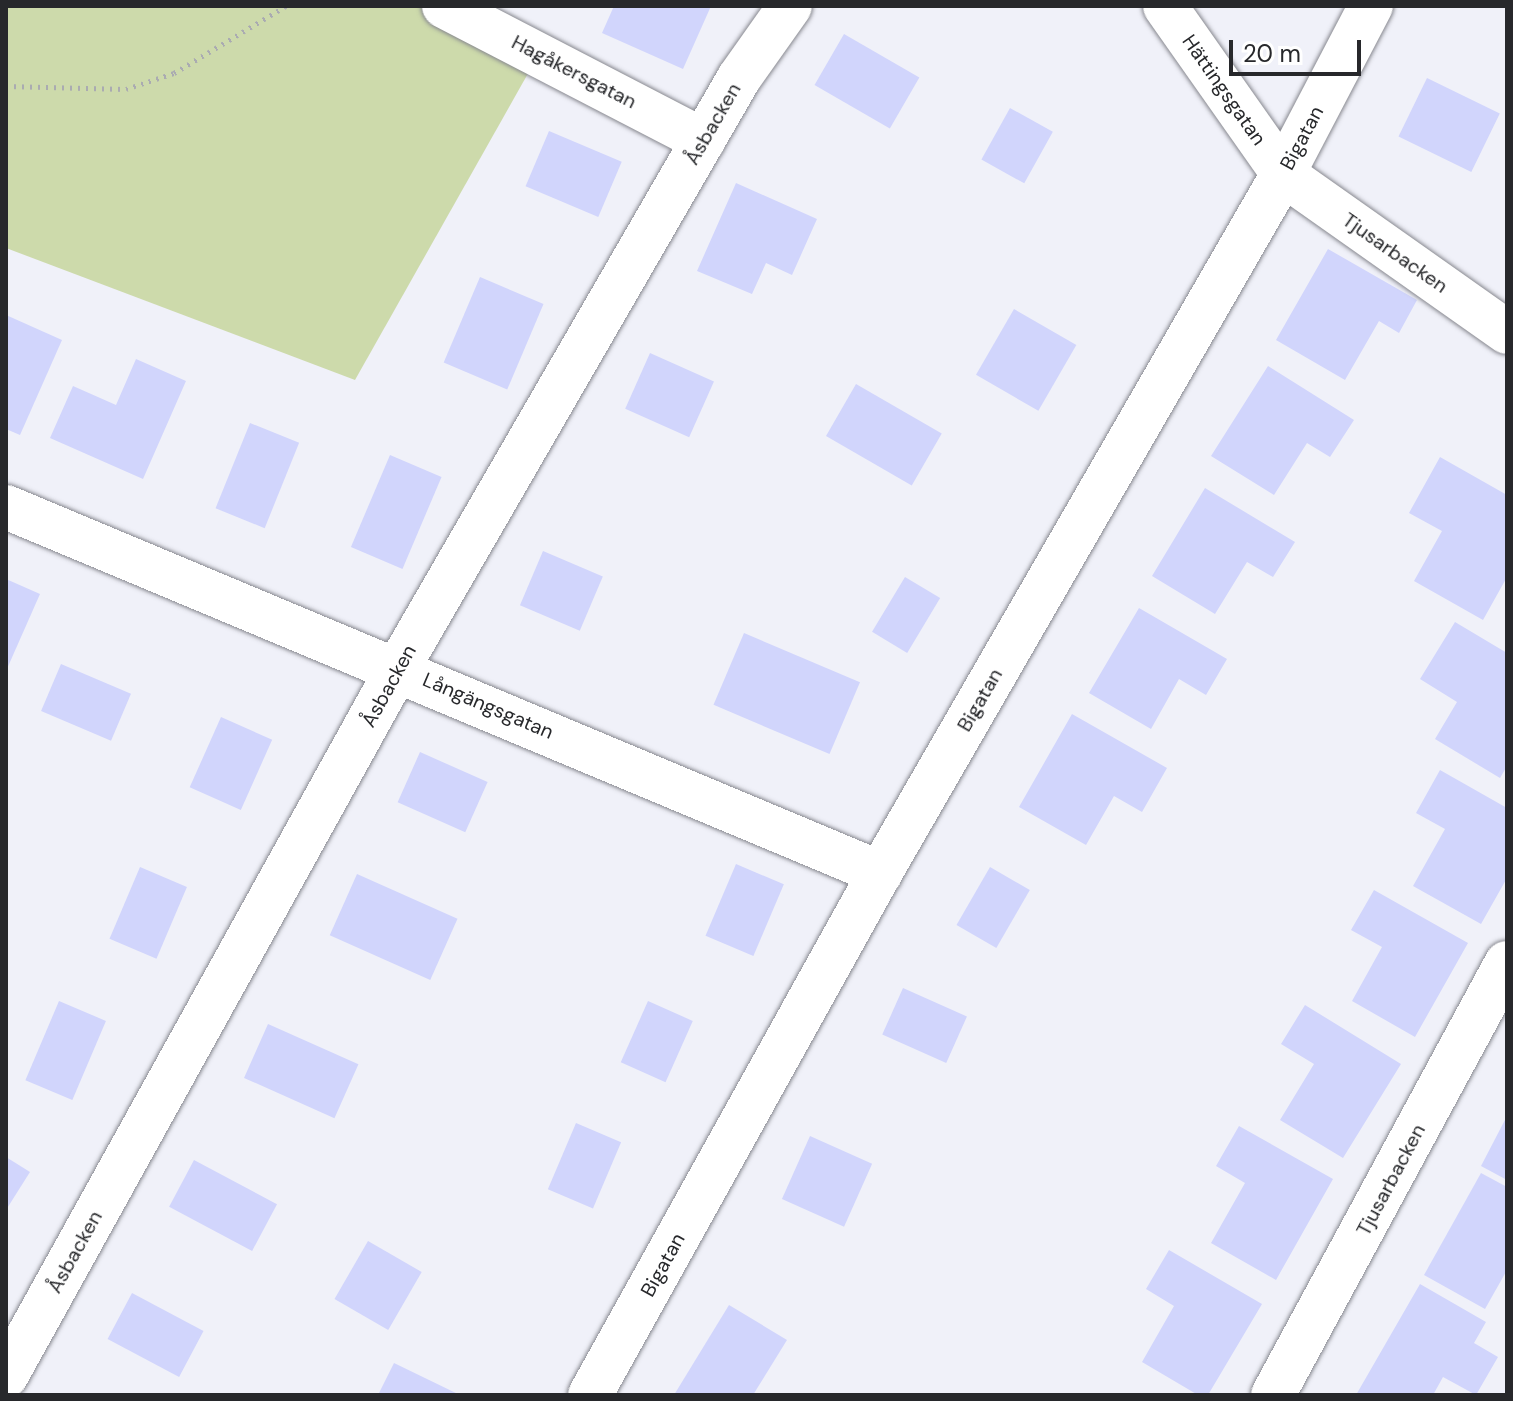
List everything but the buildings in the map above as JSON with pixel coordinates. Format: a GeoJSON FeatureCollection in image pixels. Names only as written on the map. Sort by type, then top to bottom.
{"type":"FeatureCollection","features":[{"type":"Feature","properties":{"kind":"street","name":"Hagåkersgatan"},"geometry":{"type":"LineString","coordinates":[[444,6],[703,140]]}},
{"type":"Feature","properties":{"kind":"street","name":"Åsbacken"},"geometry":{"type":"LineString","coordinates":[[6,1376],[398,668],[703,140],[790,6]]}},
{"type":"Feature","properties":{"kind":"street","name":"Hättingsgatan"},"geometry":{"type":"LineString","coordinates":[[1165,6],[1283,174]]}},
{"type":"Feature","properties":{"kind":"street","name":"Bigatan"},"geometry":{"type":"LineString","coordinates":[[590,1395],[880,873],[1283,174],[1371,6]]}},
{"type":"Feature","properties":{"kind":"street","name":"Tjusarbacken"},"geometry":{"type":"LineString","coordinates":[[1283,174],[1507,332]]}},
{"type":"Feature","properties":{"kind":"street","name":"Långängsgatan"},"geometry":{"type":"LineString","coordinates":[[6,507],[398,668],[880,873]]}},
{"type":"Feature","properties":{"kind":"street","name":"Tjusarbacken"},"geometry":{"type":"LineString","coordinates":[[1273,1395],[1507,963]]}},
{"type":"Feature","properties":{"kind":"path"},"geometry":{"type":"LineString","coordinates":[[6,86],[126,89],[174,73],[286,6]]}},
{"type":"Feature","properties":{"kind":"green space"},"geometry":{"type":"Polygon","coordinates":[[[6,6],[444,6],[539,54],[355,380],[6,248],[6,6]]]}}]}
